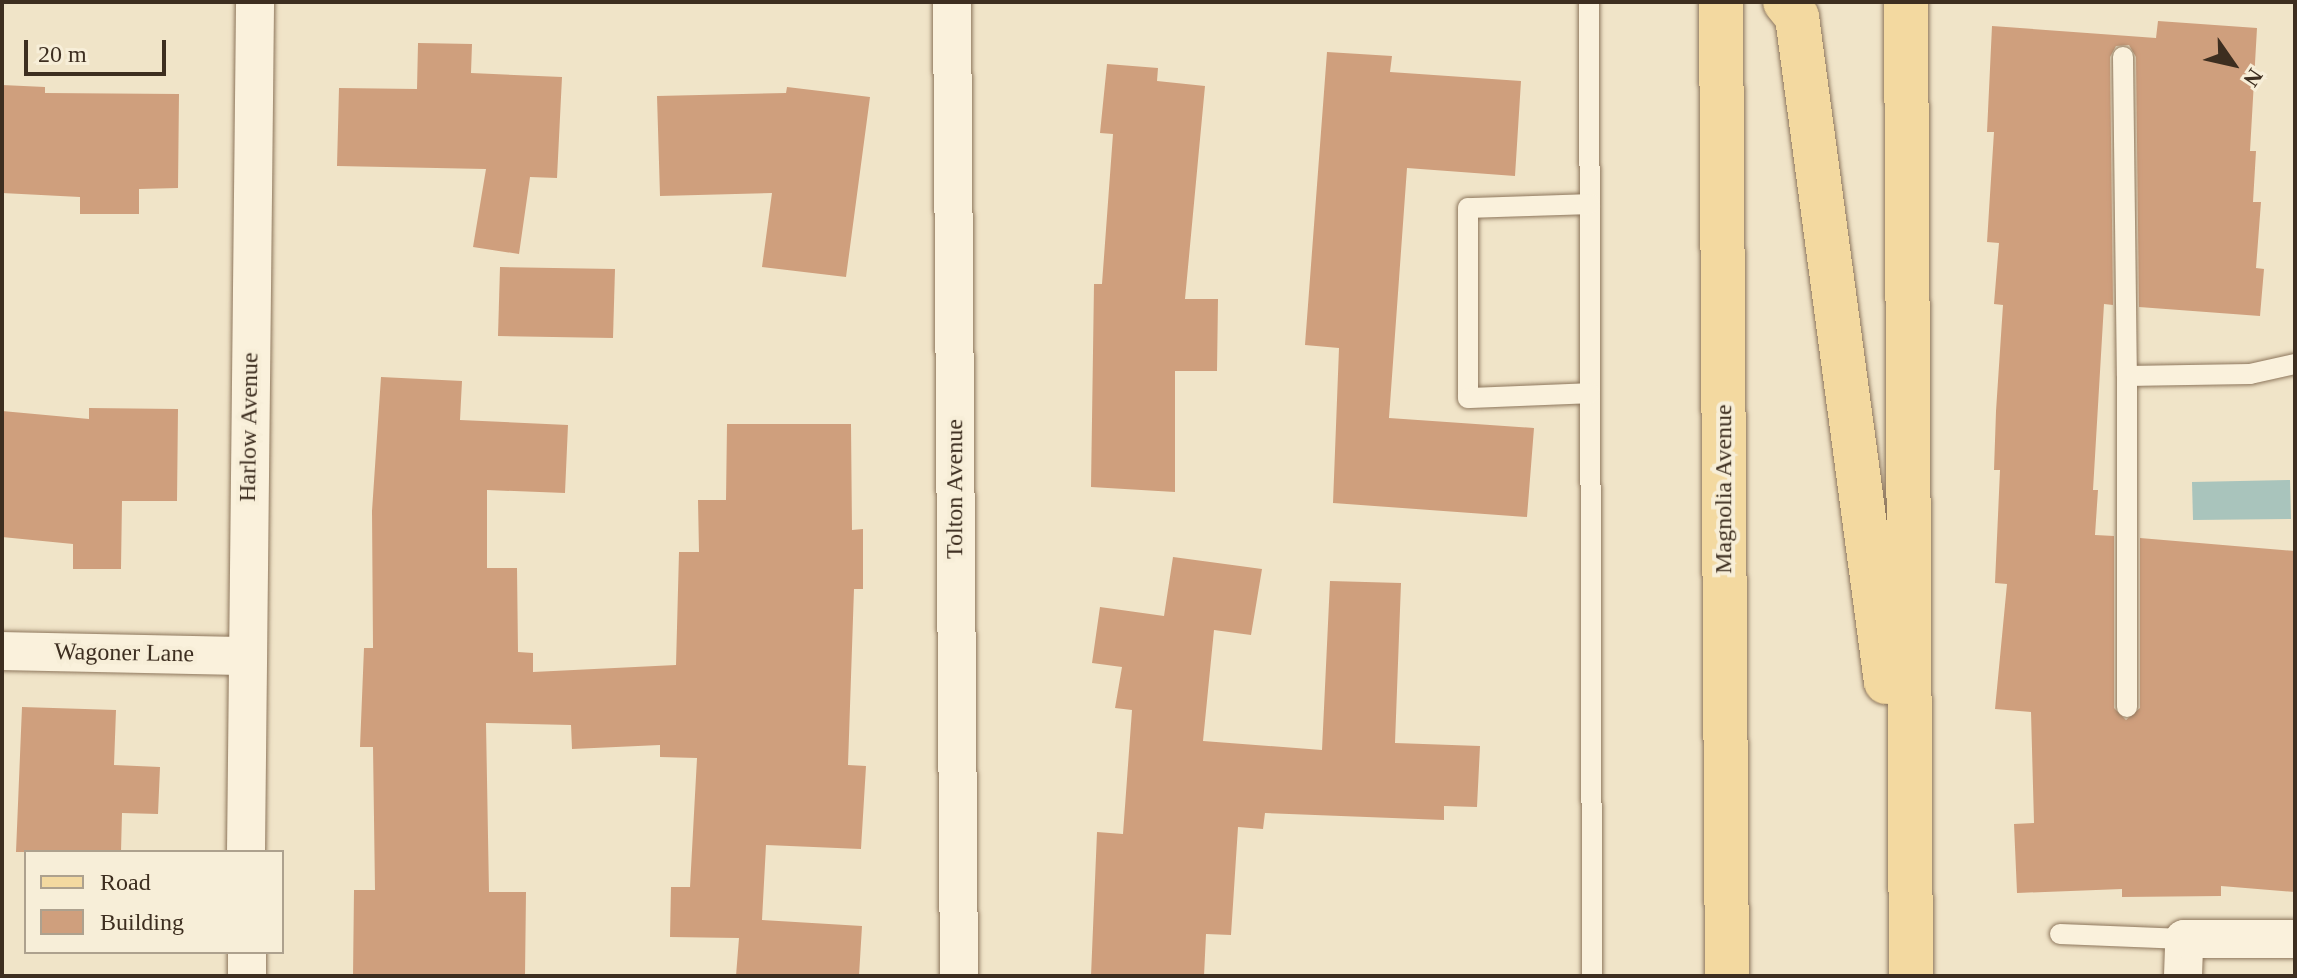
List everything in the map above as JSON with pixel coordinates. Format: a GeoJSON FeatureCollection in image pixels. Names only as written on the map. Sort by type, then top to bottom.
{"type":"FeatureCollection","features":[{"type":"Feature","properties":{"kind":"main road","name":"Magnolia Avenue"},"geometry":{"type":"LineString","coordinates":[[1721,2],[1727,976]]}},
{"type":"Feature","properties":{"kind":"main road"},"geometry":{"type":"LineString","coordinates":[[1785,2],[1797,17],[1911,863]]}},
{"type":"Feature","properties":{"kind":"main road"},"geometry":{"type":"LineString","coordinates":[[1906,2],[1911,976]]}},
{"type":"Feature","properties":{"kind":"street","name":"Harlow Avenue"},"geometry":{"type":"LineString","coordinates":[[246,850],[255,2]]}},
{"type":"Feature","properties":{"kind":"street","name":"Tolton Avenue"},"geometry":{"type":"LineString","coordinates":[[952,2],[959,976]]}},
{"type":"Feature","properties":{"kind":"street","name":"Wagoner Lane"},"geometry":{"type":"LineString","coordinates":[[2,651],[246,656]]}},
{"type":"Feature","properties":{"kind":"street"},"geometry":{"type":"LineString","coordinates":[[2183,958],[2295,939]]}},
{"type":"Feature","properties":{"kind":"street"},"geometry":{"type":"LineString","coordinates":[[247,954],[247,976]]}},
{"type":"Feature","properties":{"kind":"lane"},"geometry":{"type":"LineString","coordinates":[[1589,2],[1592,976]]}},
{"type":"Feature","properties":{"kind":"lane"},"geometry":{"type":"LineString","coordinates":[[2123,57],[2127,707]]}},
{"type":"Feature","properties":{"kind":"lane"},"geometry":{"type":"LineString","coordinates":[[1590,204],[1468,208],[1468,398],[1590,393]]}},
{"type":"Feature","properties":{"kind":"lane"},"geometry":{"type":"LineString","coordinates":[[2127,376],[2250,374],[2295,364]]}},
{"type":"Feature","properties":{"kind":"lane"},"geometry":{"type":"LineString","coordinates":[[2060,934],[2183,958]]}},
{"type":"Feature","properties":{"kind":"water"},"geometry":{"type":"Polygon","coordinates":[[[2290,480],[2291,519],[2193,520],[2192,482],[2290,480]]]}},
{"type":"Feature","properties":{"kind":"building"},"geometry":{"type":"Polygon","coordinates":[[[2158,21],[2257,28],[2250,151],[2256,151],[2253,202],[2261,202],[2256,268],[2264,269],[2260,316],[2139,307],[2136,57],[2129,45],[2116,46],[2110,57],[2113,305],[2104,304],[2093,490],[2098,490],[2095,535],[2114,536],[2114,708],[2126,720],[2140,708],[2140,538],[2295,551],[2295,892],[2221,886],[2221,896],[2122,897],[2122,889],[2017,893],[2014,824],[2034,823],[2031,712],[1995,709],[2007,584],[1995,583],[2000,470],[1994,470],[2003,305],[1994,304],[1999,243],[1987,242],[1994,132],[1987,132],[1992,26],[2156,38],[2158,21]]]}},
{"type":"Feature","properties":{"kind":"building"},"geometry":{"type":"Polygon","coordinates":[[[418,43],[472,44],[471,73],[562,77],[557,178],[530,177],[519,254],[473,247],[486,169],[337,166],[339,88],[417,89],[418,43]]]}},
{"type":"Feature","properties":{"kind":"building"},"geometry":{"type":"Polygon","coordinates":[[[1327,52],[1392,56],[1390,72],[1521,81],[1515,176],[1407,168],[1389,418],[1534,428],[1527,517],[1333,503],[1339,348],[1305,345],[1327,52]]]}},
{"type":"Feature","properties":{"kind":"building"},"geometry":{"type":"Polygon","coordinates":[[[1107,64],[1158,68],[1157,81],[1205,86],[1185,299],[1218,299],[1217,371],[1175,371],[1175,492],[1091,487],[1094,284],[1102,284],[1113,134],[1100,133],[1107,64]]]}},
{"type":"Feature","properties":{"kind":"building"},"geometry":{"type":"Polygon","coordinates":[[[2,85],[45,87],[45,93],[179,94],[178,188],[139,189],[139,214],[80,214],[80,197],[2,193],[2,85]]]}},
{"type":"Feature","properties":{"kind":"building"},"geometry":{"type":"Polygon","coordinates":[[[787,87],[870,97],[846,277],[762,267],[772,193],[660,196],[657,96],[786,93],[787,87]]]}},
{"type":"Feature","properties":{"kind":"building"},"geometry":{"type":"Polygon","coordinates":[[[500,267],[615,269],[613,338],[498,336],[500,267]]]}},
{"type":"Feature","properties":{"kind":"building"},"geometry":{"type":"Polygon","coordinates":[[[381,377],[462,381],[460,420],[568,425],[565,493],[487,490],[487,568],[517,568],[518,652],[533,653],[533,672],[676,665],[679,552],[699,552],[698,500],[726,500],[727,424],[851,424],[852,530],[863,529],[863,589],[854,589],[848,765],[866,766],[861,849],[766,845],[762,920],[862,926],[859,976],[736,976],[739,938],[670,937],[671,887],[690,887],[697,758],[660,757],[660,745],[572,749],[571,725],[486,723],[489,892],[526,892],[525,976],[353,976],[354,890],[375,890],[373,747],[360,747],[364,648],[373,648],[372,511],[381,377]]]}},
{"type":"Feature","properties":{"kind":"building"},"geometry":{"type":"Polygon","coordinates":[[[89,408],[178,409],[177,501],[122,501],[121,569],[73,569],[73,544],[2,537],[2,411],[89,419],[89,408]]]}},
{"type":"Feature","properties":{"kind":"building"},"geometry":{"type":"Polygon","coordinates":[[[1173,557],[1262,569],[1251,635],[1214,630],[1203,741],[1322,750],[1330,581],[1401,583],[1395,743],[1480,746],[1477,807],[1444,806],[1444,820],[1265,813],[1263,829],[1238,827],[1231,935],[1206,934],[1204,976],[1091,976],[1097,832],[1123,834],[1132,710],[1115,708],[1122,667],[1092,663],[1100,607],[1164,616],[1173,557]]]}},
{"type":"Feature","properties":{"kind":"building"},"geometry":{"type":"Polygon","coordinates":[[[22,707],[116,710],[114,765],[160,767],[158,814],[122,813],[121,850],[16,852],[22,707]]]}}]}
